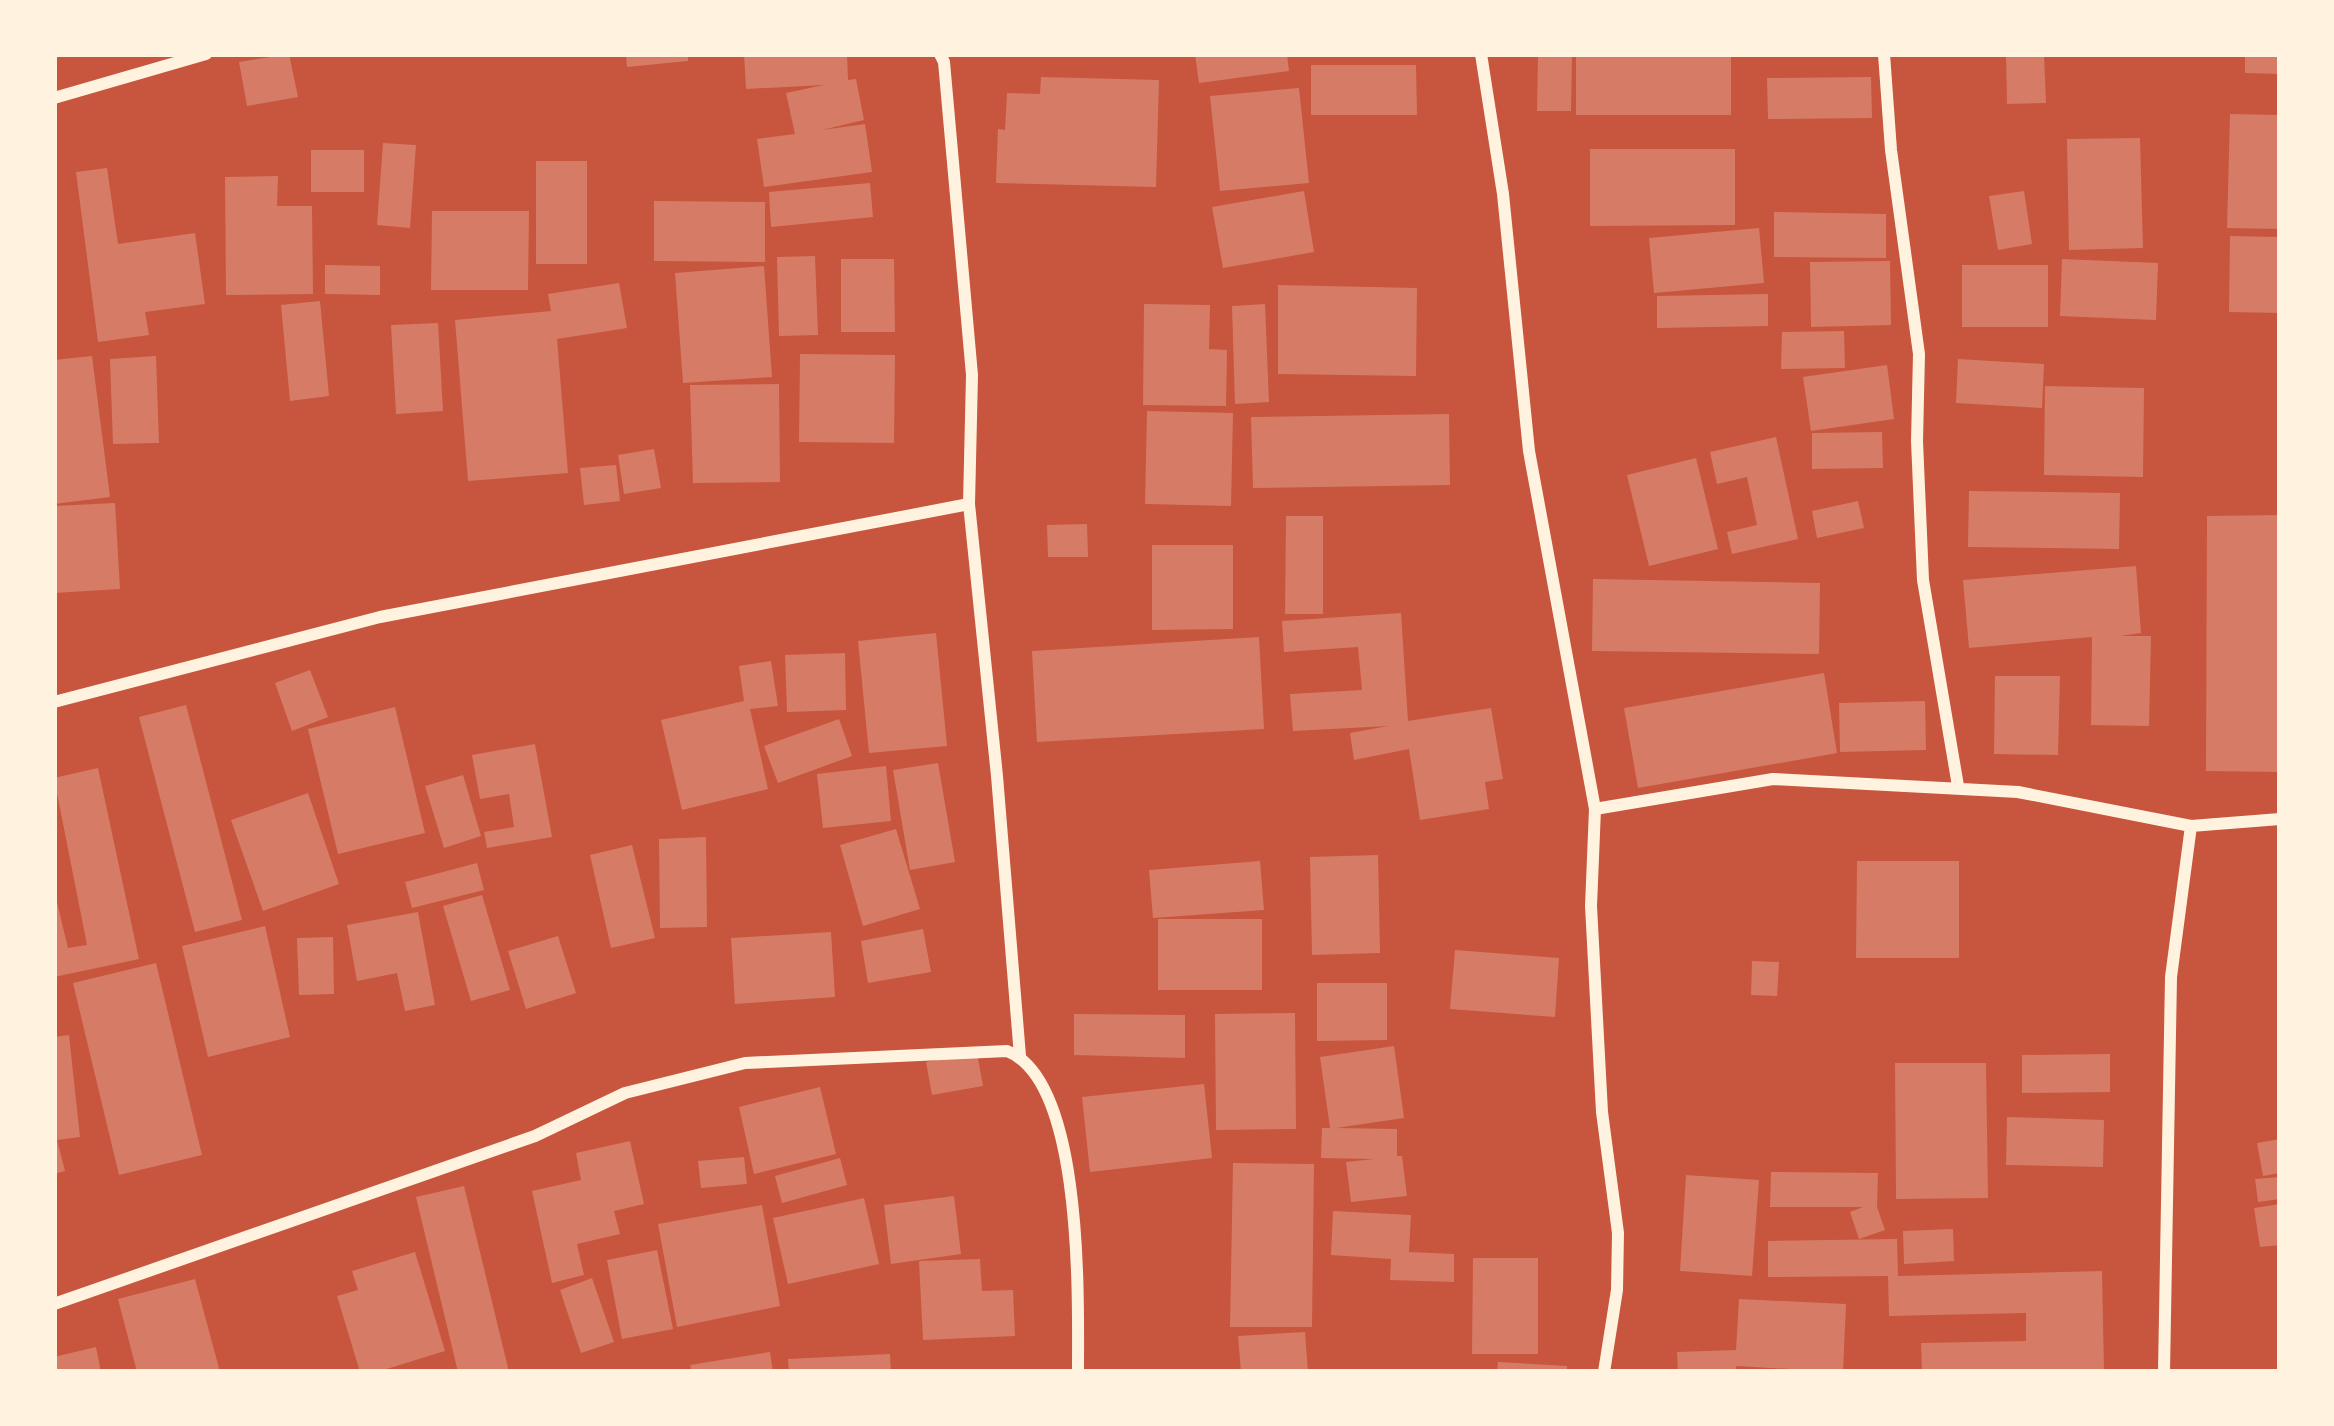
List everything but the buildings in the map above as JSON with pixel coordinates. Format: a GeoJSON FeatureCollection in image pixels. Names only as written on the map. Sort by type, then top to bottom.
{"type":"FeatureCollection","features":[{"type":"Feature","properties":{"kind":"street"},"geometry":{"type":"LineString","coordinates":[[54,98],[206,54]]}},
{"type":"Feature","properties":{"kind":"street"},"geometry":{"type":"LineString","coordinates":[[940,54],[959,197],[972,375],[969,504],[1020,1056],[1047,1093],[1066,1158],[1078,1296],[1078,1372]]}},
{"type":"Feature","properties":{"kind":"street"},"geometry":{"type":"LineString","coordinates":[[1481,54],[1503,194],[1529,451],[1594,809],[1591,906],[1602,1112],[1618,1233],[1617,1290],[1604,1372]]}},
{"type":"Feature","properties":{"kind":"street"},"geometry":{"type":"LineString","coordinates":[[1884,54],[1891,150],[1919,354],[1916,441],[1923,580],[1958,786]]}},
{"type":"Feature","properties":{"kind":"street"},"geometry":{"type":"LineString","coordinates":[[54,702],[380,617],[969,504]]}},
{"type":"Feature","properties":{"kind":"street"},"geometry":{"type":"LineString","coordinates":[[1594,809],[1773,779],[2018,792],[2191,826],[2280,819]]}},
{"type":"Feature","properties":{"kind":"street"},"geometry":{"type":"LineString","coordinates":[[2164,1372],[2170,977],[2191,826]]}},
{"type":"Feature","properties":{"kind":"street"},"geometry":{"type":"LineString","coordinates":[[54,1304],[535,1136],[645,1088],[746,1063],[972,1049],[1020,1056]]}}]}
